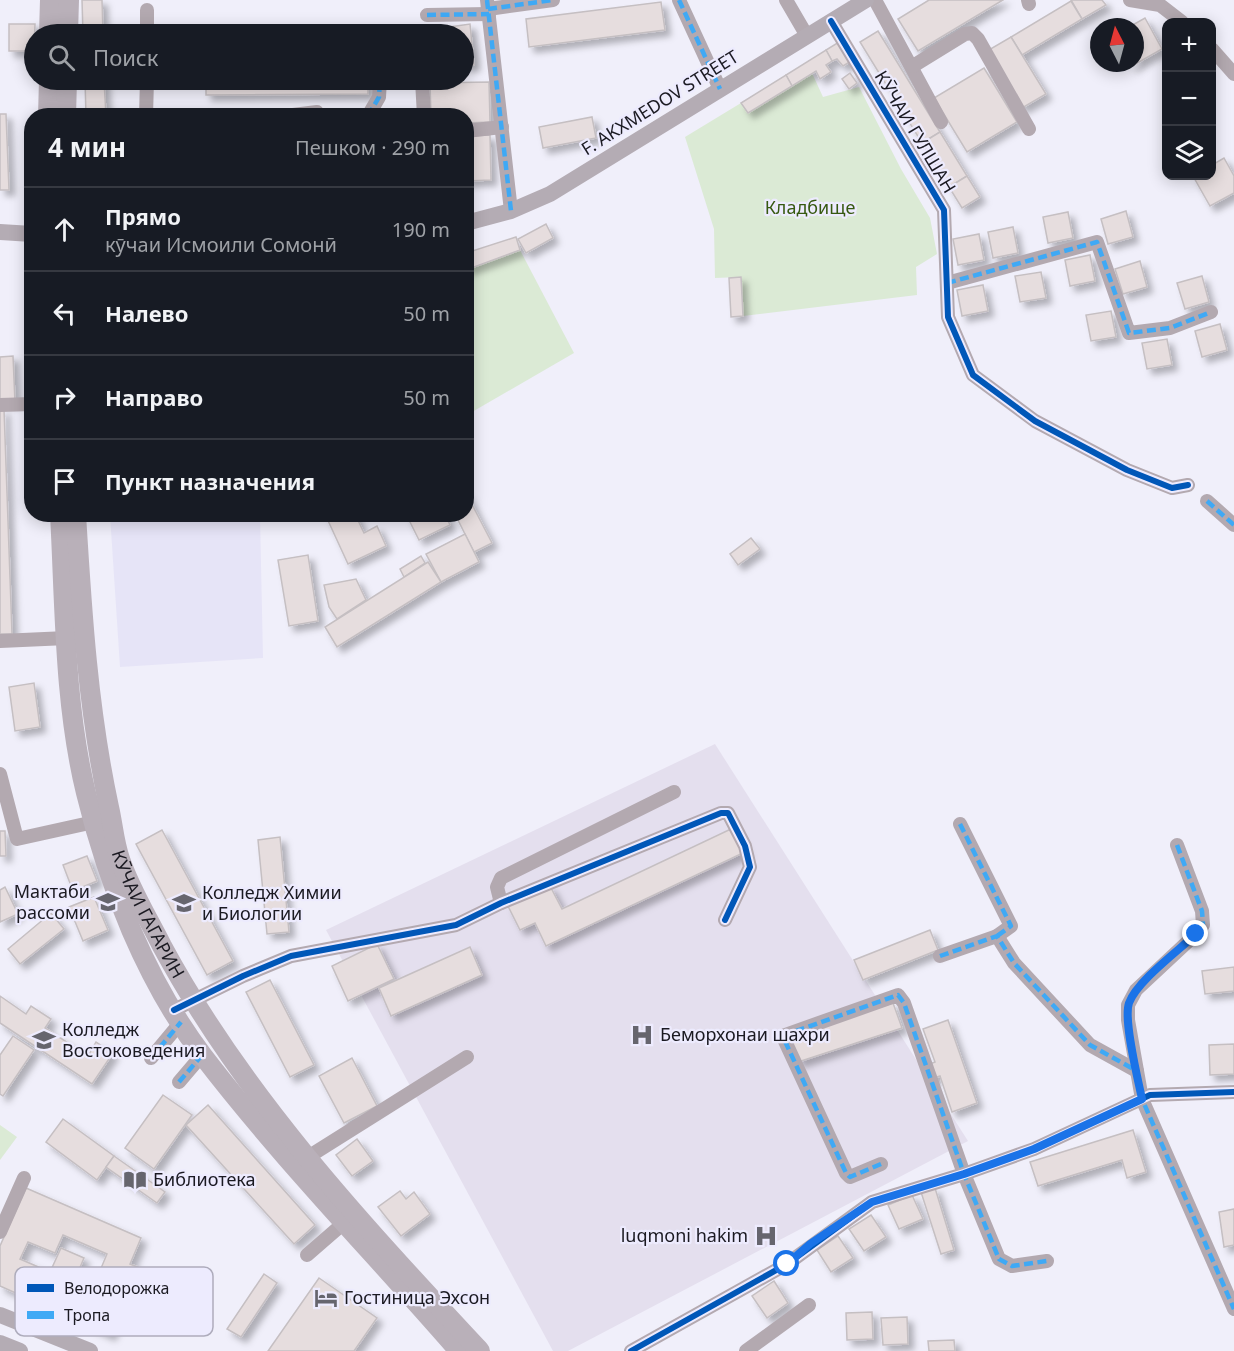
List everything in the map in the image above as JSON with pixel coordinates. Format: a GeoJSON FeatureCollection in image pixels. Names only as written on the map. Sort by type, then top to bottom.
{"type":"FeatureCollection","features":[{"type":"Feature","properties":{"kind":"highway"},"geometry":{"type":"LineString","coordinates":[[49,24],[50,0]]}},
{"type":"Feature","properties":{"kind":"highway"},"geometry":{"type":"LineString","coordinates":[[68,24],[69,0]]}},
{"type":"Feature","properties":{"kind":"highway"},"geometry":{"type":"LineString","coordinates":[[48,108],[49,90]]}},
{"type":"Feature","properties":{"kind":"highway"},"geometry":{"type":"LineString","coordinates":[[66,108],[67,90]]}},
{"type":"Feature","properties":{"kind":"highway","name":"КӮЧАИ ГАГАРИН"},"geometry":{"type":"LineString","coordinates":[[60,522],[75,734],[93,822],[133,932],[178,1016],[202,1055],[459,1351]]}},
{"type":"Feature","properties":{"kind":"highway","name":"КӮЧАИ ГАГАРИН"},"geometry":{"type":"LineString","coordinates":[[76,522],[82,620],[95,744],[120,859],[192,1001],[225,1053],[308,1157],[480,1351]]}},
{"type":"Feature","properties":{"kind":"main road","name":"F. AKXMEDOV STREET"},"geometry":{"type":"LineString","coordinates":[[474,221],[511,211],[550,194],[866,0]]}},
{"type":"Feature","properties":{"kind":"main road"},"geometry":{"type":"LineString","coordinates":[[0,232],[24,234]]}},
{"type":"Feature","properties":{"kind":"main road"},"geometry":{"type":"LineString","coordinates":[[0,1315],[15,1321]]}},
{"type":"Feature","properties":{"kind":"main road"},"geometry":{"type":"LineString","coordinates":[[52,1336],[90,1351]]}},
{"type":"Feature","properties":{"kind":"main road"},"geometry":{"type":"LineString","coordinates":[[0,1343],[20,1351]]}},
{"type":"Feature","properties":{"kind":"street"},"geometry":{"type":"LineString","coordinates":[[427,15],[553,0]]}},
{"type":"Feature","properties":{"kind":"street"},"geometry":{"type":"LineString","coordinates":[[679,0],[720,89]]}},
{"type":"Feature","properties":{"kind":"street"},"geometry":{"type":"LineString","coordinates":[[786,0],[807,36]]}},
{"type":"Feature","properties":{"kind":"street"},"geometry":{"type":"LineString","coordinates":[[875,0],[913,66],[941,122]]}},
{"type":"Feature","properties":{"kind":"street"},"geometry":{"type":"LineString","coordinates":[[1130,0],[1160,5],[1177,18]]}},
{"type":"Feature","properties":{"kind":"street"},"geometry":{"type":"LineString","coordinates":[[488,8],[511,211]]}},
{"type":"Feature","properties":{"kind":"street"},"geometry":{"type":"LineString","coordinates":[[147,10],[147,24]]}},
{"type":"Feature","properties":{"kind":"street","name":"КӮЧАИ ГУЛШАН"},"geometry":{"type":"LineString","coordinates":[[831,21],[944,210],[948,317],[973,375],[1035,421],[1127,470],[1172,488],[1188,485]]}},
{"type":"Feature","properties":{"kind":"street"},"geometry":{"type":"LineString","coordinates":[[913,66],[964,34],[972,33],[978,39],[1029,129]]}},
{"type":"Feature","properties":{"kind":"street"},"geometry":{"type":"LineString","coordinates":[[1216,54],[1234,74]]}},
{"type":"Feature","properties":{"kind":"street"},"geometry":{"type":"LineString","coordinates":[[146,108],[147,90]]}},
{"type":"Feature","properties":{"kind":"street"},"geometry":{"type":"LineString","coordinates":[[372,108],[379,90]]}},
{"type":"Feature","properties":{"kind":"street"},"geometry":{"type":"LineString","coordinates":[[423,90],[424,108]]}},
{"type":"Feature","properties":{"kind":"street"},"geometry":{"type":"LineString","coordinates":[[474,130],[502,128]]}},
{"type":"Feature","properties":{"kind":"street"},"geometry":{"type":"LineString","coordinates":[[947,283],[1097,242],[1129,333],[1170,328],[1211,312]]}},
{"type":"Feature","properties":{"kind":"street"},"geometry":{"type":"LineString","coordinates":[[0,405],[24,404]]}},
{"type":"Feature","properties":{"kind":"street"},"geometry":{"type":"LineString","coordinates":[[1207,501],[1234,525]]}},
{"type":"Feature","properties":{"kind":"street"},"geometry":{"type":"LineString","coordinates":[[0,641],[67,638]]}},
{"type":"Feature","properties":{"kind":"street"},"geometry":{"type":"LineString","coordinates":[[0,774],[17,839],[93,822]]}},
{"type":"Feature","properties":{"kind":"street"},"geometry":{"type":"LineString","coordinates":[[501,903],[497,887],[501,879],[674,792]]}},
{"type":"Feature","properties":{"kind":"street"},"geometry":{"type":"LineString","coordinates":[[151,1058],[178,1016],[192,1001],[291,956],[456,925],[501,903],[721,813],[728,813],[745,846],[750,867],[725,920]]}},
{"type":"Feature","properties":{"kind":"street"},"geometry":{"type":"LineString","coordinates":[[940,956],[997,936],[1011,926],[960,824]]}},
{"type":"Feature","properties":{"kind":"street"},"geometry":{"type":"LineString","coordinates":[[1177,845],[1202,911],[1203,925],[1136,990],[1128,1005],[1128,1020],[1142,1099],[1234,1310]]}},
{"type":"Feature","properties":{"kind":"street"},"geometry":{"type":"LineString","coordinates":[[997,936],[1014,963],[1090,1045],[1137,1071]]}},
{"type":"Feature","properties":{"kind":"street"},"geometry":{"type":"LineString","coordinates":[[881,1164],[850,1177],[846,1173],[784,1039],[785,1035],[898,995],[904,1004],[964,1174],[999,1260],[1012,1266],[1047,1261]]}},
{"type":"Feature","properties":{"kind":"street"},"geometry":{"type":"LineString","coordinates":[[179,1082],[202,1055]]}},
{"type":"Feature","properties":{"kind":"street"},"geometry":{"type":"LineString","coordinates":[[308,1157],[467,1057]]}},
{"type":"Feature","properties":{"kind":"street"},"geometry":{"type":"LineString","coordinates":[[631,1351],[787,1264],[810,1244],[872,1202],[964,1174],[1034,1149],[1150,1095],[1234,1092]]}},
{"type":"Feature","properties":{"kind":"street"},"geometry":{"type":"LineString","coordinates":[[0,1232],[24,1178]]}},
{"type":"Feature","properties":{"kind":"street"},"geometry":{"type":"LineString","coordinates":[[307,1255],[345,1222]]}},
{"type":"Feature","properties":{"kind":"street"},"geometry":{"type":"LineString","coordinates":[[746,1351],[809,1305]]}},
{"type":"Feature","properties":{"kind":"shaded area"},"geometry":{"type":"Polygon","coordinates":[[[110,522],[260,522],[263,658],[120,667],[110,522]]]}},
{"type":"Feature","properties":{"kind":"shaded area","name":"Беморхонаи шахри"},"geometry":{"type":"Polygon","coordinates":[[[715,744],[968,1141],[568,1351],[553,1351],[326,930],[715,744]]]}},
{"type":"Feature","properties":{"kind":"green space","name":"Кладбище"},"geometry":{"type":"Polygon","coordinates":[[[812,73],[823,97],[859,87],[901,169],[930,218],[937,254],[916,267],[917,295],[743,316],[741,277],[715,278],[714,229],[685,137],[741,103],[748,113],[812,73]]]}},
{"type":"Feature","properties":{"kind":"green space"},"geometry":{"type":"Polygon","coordinates":[[[520,250],[574,353],[474,411],[474,267],[520,250]]]}},
{"type":"Feature","properties":{"kind":"green space"},"geometry":{"type":"Polygon","coordinates":[[[0,1125],[17,1137],[0,1160],[0,1125]]]}},
{"type":"Feature","properties":{"kind":"building"},"geometry":{"type":"Polygon","coordinates":[[[82,0],[102,0],[103,24],[83,24],[82,0]]]}},
{"type":"Feature","properties":{"kind":"building"},"geometry":{"type":"Polygon","coordinates":[[[929,0],[1003,0],[918,51],[898,19],[929,0]]]}},
{"type":"Feature","properties":{"kind":"building"},"geometry":{"type":"Polygon","coordinates":[[[1071,0],[1102,0],[1106,5],[1082,19],[1071,0]]]}},
{"type":"Feature","properties":{"kind":"building"},"geometry":{"type":"Polygon","coordinates":[[[1071,1],[1082,19],[1022,55],[1011,37],[1071,1]]]}},
{"type":"Feature","properties":{"kind":"building"},"geometry":{"type":"Polygon","coordinates":[[[661,2],[665,30],[529,47],[526,19],[661,2]]]}},
{"type":"Feature","properties":{"kind":"building"},"geometry":{"type":"Polygon","coordinates":[[[1144,19],[1162,49],[1144,59],[1144,19]]]}},
{"type":"Feature","properties":{"kind":"building"},"geometry":{"type":"Polygon","coordinates":[[[9,24],[24,24],[24,51],[9,51],[9,24]]]}},
{"type":"Feature","properties":{"kind":"building"},"geometry":{"type":"Polygon","coordinates":[[[878,31],[940,132],[922,143],[860,42],[878,31]]]}},
{"type":"Feature","properties":{"kind":"building"},"geometry":{"type":"Polygon","coordinates":[[[1011,37],[1046,94],[1022,108],[987,51],[1011,37]]]}},
{"type":"Feature","properties":{"kind":"building"},"geometry":{"type":"Polygon","coordinates":[[[839,42],[853,60],[843,66],[837,59],[832,61],[826,50],[839,42]]]}},
{"type":"Feature","properties":{"kind":"building"},"geometry":{"type":"Polygon","coordinates":[[[826,50],[832,61],[826,65],[831,72],[820,79],[816,71],[792,86],[786,75],[826,50]]]}},
{"type":"Feature","properties":{"kind":"building"},"geometry":{"type":"Polygon","coordinates":[[[984,68],[1017,122],[967,152],[934,98],[984,68]]]}},
{"type":"Feature","properties":{"kind":"building"},"geometry":{"type":"Polygon","coordinates":[[[850,73],[857,83],[849,89],[842,79],[850,73]]]}},
{"type":"Feature","properties":{"kind":"building"},"geometry":{"type":"Polygon","coordinates":[[[786,75],[792,86],[748,113],[741,103],[786,75]]]}},
{"type":"Feature","properties":{"kind":"building"},"geometry":{"type":"Polygon","coordinates":[[[474,82],[489,82],[490,122],[474,123],[474,108],[431,108],[430,90],[474,90],[474,82]]]}},
{"type":"Feature","properties":{"kind":"building"},"geometry":{"type":"Polygon","coordinates":[[[85,90],[105,90],[106,108],[86,108],[85,90]]]}},
{"type":"Feature","properties":{"kind":"building"},"geometry":{"type":"Polygon","coordinates":[[[206,90],[368,90],[368,94],[206,95],[206,90]]]}},
{"type":"Feature","properties":{"kind":"building"},"geometry":{"type":"Polygon","coordinates":[[[0,114],[6,114],[9,190],[0,190],[0,114]]]}},
{"type":"Feature","properties":{"kind":"building"},"geometry":{"type":"Polygon","coordinates":[[[592,117],[596,138],[543,148],[539,127],[592,117]]]}},
{"type":"Feature","properties":{"kind":"building"},"geometry":{"type":"Polygon","coordinates":[[[940,132],[967,176],[949,187],[922,143],[940,132]]]}},
{"type":"Feature","properties":{"kind":"building"},"geometry":{"type":"Polygon","coordinates":[[[490,135],[491,180],[474,181],[474,136],[490,135]]]}},
{"type":"Feature","properties":{"kind":"building"},"geometry":{"type":"Polygon","coordinates":[[[1224,158],[1234,176],[1234,193],[1210,206],[1195,180],[1216,180],[1216,163],[1224,158]]]}},
{"type":"Feature","properties":{"kind":"building"},"geometry":{"type":"Polygon","coordinates":[[[967,176],[980,197],[962,208],[949,187],[967,176]]]}},
{"type":"Feature","properties":{"kind":"building"},"geometry":{"type":"Polygon","coordinates":[[[1126,211],[1133,237],[1108,244],[1101,219],[1126,211]]]}},
{"type":"Feature","properties":{"kind":"building"},"geometry":{"type":"Polygon","coordinates":[[[1068,212],[1073,238],[1048,243],[1043,217],[1068,212]]]}},
{"type":"Feature","properties":{"kind":"building"},"geometry":{"type":"Polygon","coordinates":[[[546,224],[553,238],[526,253],[518,239],[546,224]]]}},
{"type":"Feature","properties":{"kind":"building"},"geometry":{"type":"Polygon","coordinates":[[[1013,227],[1018,253],[993,258],[988,232],[1013,227]]]}},
{"type":"Feature","properties":{"kind":"building"},"geometry":{"type":"Polygon","coordinates":[[[979,234],[984,260],[958,265],[953,239],[979,234]]]}},
{"type":"Feature","properties":{"kind":"building"},"geometry":{"type":"Polygon","coordinates":[[[516,237],[520,250],[474,267],[474,250],[516,237]]]}},
{"type":"Feature","properties":{"kind":"building"},"geometry":{"type":"Polygon","coordinates":[[[1090,255],[1095,281],[1070,286],[1065,260],[1090,255]]]}},
{"type":"Feature","properties":{"kind":"building"},"geometry":{"type":"Polygon","coordinates":[[[1140,261],[1147,287],[1123,294],[1115,269],[1140,261]]]}},
{"type":"Feature","properties":{"kind":"building"},"geometry":{"type":"Polygon","coordinates":[[[1041,272],[1046,298],[1020,302],[1015,276],[1041,272]]]}},
{"type":"Feature","properties":{"kind":"building"},"geometry":{"type":"Polygon","coordinates":[[[1202,276],[1209,302],[1185,309],[1177,283],[1202,276]]]}},
{"type":"Feature","properties":{"kind":"building"},"geometry":{"type":"Polygon","coordinates":[[[741,277],[743,316],[731,317],[729,278],[741,277]]]}},
{"type":"Feature","properties":{"kind":"building"},"geometry":{"type":"Polygon","coordinates":[[[983,285],[988,311],[962,316],[957,290],[983,285]]]}},
{"type":"Feature","properties":{"kind":"building"},"geometry":{"type":"Polygon","coordinates":[[[1111,311],[1116,337],[1091,341],[1086,315],[1111,311]]]}},
{"type":"Feature","properties":{"kind":"building"},"geometry":{"type":"Polygon","coordinates":[[[1220,324],[1227,350],[1202,357],[1195,331],[1220,324]]]}},
{"type":"Feature","properties":{"kind":"building"},"geometry":{"type":"Polygon","coordinates":[[[1167,339],[1172,365],[1147,369],[1142,343],[1167,339]]]}},
{"type":"Feature","properties":{"kind":"building"},"geometry":{"type":"Polygon","coordinates":[[[13,356],[15,402],[0,402],[0,357],[13,356]]]}},
{"type":"Feature","properties":{"kind":"building"},"geometry":{"type":"Polygon","coordinates":[[[4,409],[12,634],[0,634],[0,410],[4,409]]]}},
{"type":"Feature","properties":{"kind":"building"},"geometry":{"type":"Polygon","coordinates":[[[474,508],[492,543],[474,552],[459,522],[474,522],[474,508]]]}},
{"type":"Feature","properties":{"kind":"building"},"geometry":{"type":"Polygon","coordinates":[[[329,522],[359,522],[364,533],[377,526],[386,546],[348,564],[329,522]]]}},
{"type":"Feature","properties":{"kind":"building"},"geometry":{"type":"Polygon","coordinates":[[[410,522],[449,522],[450,525],[419,540],[410,522]]]}},
{"type":"Feature","properties":{"kind":"building"},"geometry":{"type":"Polygon","coordinates":[[[465,534],[479,562],[441,582],[426,554],[465,534]]]}},
{"type":"Feature","properties":{"kind":"building"},"geometry":{"type":"Polygon","coordinates":[[[751,538],[760,549],[738,565],[730,554],[751,538]]]}},
{"type":"Feature","properties":{"kind":"building"},"geometry":{"type":"Polygon","coordinates":[[[308,555],[318,621],[289,626],[278,560],[308,555]]]}},
{"type":"Feature","properties":{"kind":"building"},"geometry":{"type":"Polygon","coordinates":[[[421,556],[425,563],[404,577],[400,569],[421,556]]]}},
{"type":"Feature","properties":{"kind":"building"},"geometry":{"type":"Polygon","coordinates":[[[428,562],[441,582],[337,647],[325,627],[428,562]]]}},
{"type":"Feature","properties":{"kind":"building"},"geometry":{"type":"Polygon","coordinates":[[[356,579],[366,600],[337,619],[329,607],[324,585],[356,579]]]}},
{"type":"Feature","properties":{"kind":"building"},"geometry":{"type":"Polygon","coordinates":[[[34,683],[40,727],[15,731],[9,687],[34,683]]]}},
{"type":"Feature","properties":{"kind":"building"},"geometry":{"type":"Polygon","coordinates":[[[733,828],[745,852],[546,946],[535,923],[520,930],[508,906],[550,886],[562,909],[733,828]]]}},
{"type":"Feature","properties":{"kind":"building","name":"Колледж Химии и Биологии"},"geometry":{"type":"Polygon","coordinates":[[[162,830],[233,961],[207,975],[136,844],[162,830]]]}},
{"type":"Feature","properties":{"kind":"building"},"geometry":{"type":"Polygon","coordinates":[[[0,831],[5,831],[6,856],[0,856],[0,831]]]}},
{"type":"Feature","properties":{"kind":"building"},"geometry":{"type":"Polygon","coordinates":[[[280,837],[289,932],[267,934],[258,840],[280,837]]]}},
{"type":"Feature","properties":{"kind":"building"},"geometry":{"type":"Polygon","coordinates":[[[87,856],[97,881],[73,891],[63,865],[87,856]]]}},
{"type":"Feature","properties":{"kind":"building"},"geometry":{"type":"Polygon","coordinates":[[[5,887],[18,914],[0,922],[0,890],[5,887]]]}},
{"type":"Feature","properties":{"kind":"building"},"geometry":{"type":"Polygon","coordinates":[[[94,897],[108,930],[83,941],[69,907],[94,897]]]}},
{"type":"Feature","properties":{"kind":"building"},"geometry":{"type":"Polygon","coordinates":[[[51,913],[64,929],[20,964],[8,949],[51,913]]]}},
{"type":"Feature","properties":{"kind":"building"},"geometry":{"type":"Polygon","coordinates":[[[930,930],[938,950],[863,980],[854,960],[930,930]]]}},
{"type":"Feature","properties":{"kind":"building"},"geometry":{"type":"Polygon","coordinates":[[[377,944],[394,979],[348,1001],[332,966],[377,944]]]}},
{"type":"Feature","properties":{"kind":"building"},"geometry":{"type":"Polygon","coordinates":[[[470,947],[482,975],[391,1016],[379,988],[470,947]]]}},
{"type":"Feature","properties":{"kind":"building"},"geometry":{"type":"Polygon","coordinates":[[[1234,967],[1234,991],[1205,994],[1202,971],[1234,967]]]}},
{"type":"Feature","properties":{"kind":"building"},"geometry":{"type":"Polygon","coordinates":[[[270,980],[314,1065],[290,1077],[246,992],[270,980]]]}},
{"type":"Feature","properties":{"kind":"building","name":"Колледж Востоковедения"},"geometry":{"type":"Polygon","coordinates":[[[0,996],[26,1014],[31,1006],[51,1019],[45,1028],[88,1056],[96,1042],[113,1053],[92,1084],[0,1023],[0,996]]]}},
{"type":"Feature","properties":{"kind":"building"},"geometry":{"type":"Polygon","coordinates":[[[893,1003],[902,1028],[798,1062],[790,1036],[893,1003]]]}},
{"type":"Feature","properties":{"kind":"building"},"geometry":{"type":"Polygon","coordinates":[[[948,1020],[977,1103],[952,1112],[940,1076],[931,1079],[927,1065],[935,1062],[923,1029],[948,1020]]]}},
{"type":"Feature","properties":{"kind":"building"},"geometry":{"type":"Polygon","coordinates":[[[13,1036],[34,1050],[3,1096],[0,1094],[0,1055],[13,1036]]]}},
{"type":"Feature","properties":{"kind":"building"},"geometry":{"type":"Polygon","coordinates":[[[1234,1044],[1234,1074],[1210,1075],[1209,1045],[1234,1044]]]}},
{"type":"Feature","properties":{"kind":"building"},"geometry":{"type":"Polygon","coordinates":[[[352,1058],[377,1106],[344,1123],[319,1076],[352,1058]]]}},
{"type":"Feature","properties":{"kind":"building"},"geometry":{"type":"Polygon","coordinates":[[[163,1095],[192,1115],[154,1169],[125,1148],[163,1095]]]}},
{"type":"Feature","properties":{"kind":"building"},"geometry":{"type":"Polygon","coordinates":[[[208,1105],[315,1225],[294,1244],[186,1125],[208,1105]]]}},
{"type":"Feature","properties":{"kind":"building"},"geometry":{"type":"Polygon","coordinates":[[[63,1119],[114,1156],[97,1180],[46,1142],[63,1119]]]}},
{"type":"Feature","properties":{"kind":"building"},"geometry":{"type":"Polygon","coordinates":[[[1133,1130],[1146,1172],[1127,1178],[1122,1160],[1038,1186],[1030,1162],[1133,1130]]]}},
{"type":"Feature","properties":{"kind":"building"},"geometry":{"type":"Polygon","coordinates":[[[357,1139],[373,1161],[352,1176],[336,1155],[357,1139]]]}},
{"type":"Feature","properties":{"kind":"building","name":"Библиотека"},"geometry":{"type":"Polygon","coordinates":[[[114,1156],[165,1192],[157,1203],[106,1167],[114,1156]]]}},
{"type":"Feature","properties":{"kind":"building"},"geometry":{"type":"Polygon","coordinates":[[[26,1188],[141,1238],[130,1264],[138,1267],[102,1267],[107,1254],[63,1235],[55,1253],[28,1242],[20,1259],[38,1267],[15,1267],[15,1293],[0,1286],[0,1246],[26,1188]]]}},
{"type":"Feature","properties":{"kind":"building"},"geometry":{"type":"Polygon","coordinates":[[[935,1188],[954,1250],[941,1254],[921,1192],[935,1188]]]}},
{"type":"Feature","properties":{"kind":"building"},"geometry":{"type":"Polygon","coordinates":[[[400,1191],[406,1199],[414,1192],[430,1214],[401,1236],[378,1207],[400,1191]]]}},
{"type":"Feature","properties":{"kind":"building"},"geometry":{"type":"Polygon","coordinates":[[[912,1195],[923,1219],[899,1229],[888,1205],[912,1195]]]}},
{"type":"Feature","properties":{"kind":"building"},"geometry":{"type":"Polygon","coordinates":[[[1234,1209],[1234,1245],[1224,1247],[1219,1212],[1234,1209]]]}},
{"type":"Feature","properties":{"kind":"building"},"geometry":{"type":"Polygon","coordinates":[[[871,1215],[886,1237],[864,1251],[849,1229],[871,1215]]]}},
{"type":"Feature","properties":{"kind":"building"},"geometry":{"type":"Polygon","coordinates":[[[838,1236],[853,1258],[831,1272],[817,1250],[838,1236]]]}},
{"type":"Feature","properties":{"kind":"building"},"geometry":{"type":"Polygon","coordinates":[[[61,1248],[84,1258],[80,1267],[52,1267],[61,1248]]]}},
{"type":"Feature","properties":{"kind":"building"},"geometry":{"type":"Polygon","coordinates":[[[264,1274],[277,1283],[241,1337],[227,1329],[264,1274]]]}},
{"type":"Feature","properties":{"kind":"building","name":"Гостиница Эхсон"},"geometry":{"type":"Polygon","coordinates":[[[319,1278],[377,1318],[354,1351],[268,1351],[319,1278]]]}},
{"type":"Feature","properties":{"kind":"building"},"geometry":{"type":"Polygon","coordinates":[[[774,1281],[788,1303],[767,1318],[752,1296],[774,1281]]]}},
{"type":"Feature","properties":{"kind":"building"},"geometry":{"type":"Polygon","coordinates":[[[872,1312],[873,1339],[847,1340],[846,1313],[872,1312]]]}},
{"type":"Feature","properties":{"kind":"building"},"geometry":{"type":"Polygon","coordinates":[[[907,1317],[908,1344],[883,1345],[881,1318],[907,1317]]]}},
{"type":"Feature","properties":{"kind":"building"},"geometry":{"type":"Polygon","coordinates":[[[954,1340],[955,1351],[929,1351],[928,1341],[954,1340]]]}},
{"type":"Feature","properties":{"kind":"marked path"},"geometry":{"type":"LineString","coordinates":[[487,0],[511,211]]}},
{"type":"Feature","properties":{"kind":"marked path"},"geometry":{"type":"LineString","coordinates":[[488,9],[553,0]]}},
{"type":"Feature","properties":{"kind":"marked path"},"geometry":{"type":"LineString","coordinates":[[679,0],[720,89]]}},
{"type":"Feature","properties":{"kind":"marked path"},"geometry":{"type":"LineString","coordinates":[[427,15],[489,14]]}},
{"type":"Feature","properties":{"kind":"marked path"},"geometry":{"type":"LineString","coordinates":[[373,108],[379,97],[379,90]]}},
{"type":"Feature","properties":{"kind":"marked path"},"geometry":{"type":"LineString","coordinates":[[947,283],[1097,242],[1129,333],[1170,328],[1211,312]]}},
{"type":"Feature","properties":{"kind":"marked path"},"geometry":{"type":"LineString","coordinates":[[1207,501],[1234,525]]}},
{"type":"Feature","properties":{"kind":"marked path"},"geometry":{"type":"LineString","coordinates":[[960,824],[1011,926],[997,936]]}},
{"type":"Feature","properties":{"kind":"marked path"},"geometry":{"type":"LineString","coordinates":[[1177,845],[1202,911],[1203,925],[1136,990],[1128,1005],[1128,1020],[1142,1099],[1234,1309]]}},
{"type":"Feature","properties":{"kind":"marked path"},"geometry":{"type":"LineString","coordinates":[[940,956],[997,936],[1014,963],[1090,1045],[1137,1071]]}},
{"type":"Feature","properties":{"kind":"marked path"},"geometry":{"type":"LineString","coordinates":[[881,1164],[850,1177],[846,1173],[784,1039],[785,1035],[898,995],[904,1003],[964,1174],[999,1259],[1012,1266],[1047,1261]]}},
{"type":"Feature","properties":{"kind":"marked path"},"geometry":{"type":"LineString","coordinates":[[151,1058],[181,1022]]}},
{"type":"Feature","properties":{"kind":"marked path"},"geometry":{"type":"LineString","coordinates":[[179,1082],[202,1055]]}},
{"type":"Feature","properties":{"kind":"cycle path"},"geometry":{"type":"LineString","coordinates":[[831,21],[944,210],[948,317],[973,375],[1035,421],[1127,470],[1172,488],[1188,485]]}},
{"type":"Feature","properties":{"kind":"cycle path"},"geometry":{"type":"LineString","coordinates":[[174,1010],[243,976],[291,956],[456,925],[501,903],[721,813],[728,813],[745,846],[750,867],[725,920]]}},
{"type":"Feature","properties":{"kind":"cycle path"},"geometry":{"type":"LineString","coordinates":[[631,1351],[787,1264],[872,1202],[964,1174],[1034,1149],[1150,1095],[1234,1092]]}},
{"type":"Feature","properties":{"kind":"place","name":"Мактаби рассоми"},"geometry":{"type":"Point","coordinates":[108,902]}},
{"type":"Feature","properties":{"kind":"place","name":"Колледж Химии и Биологии"},"geometry":{"type":"Point","coordinates":[184,903]}},
{"type":"Feature","properties":{"kind":"place","name":"Беморхонаи шахри"},"geometry":{"type":"Point","coordinates":[642,1035]}},
{"type":"Feature","properties":{"kind":"place","name":"Колледж Востоковедения"},"geometry":{"type":"Point","coordinates":[44,1040]}},
{"type":"Feature","properties":{"kind":"place","name":"Библиотека"},"geometry":{"type":"Point","coordinates":[135,1180]}},
{"type":"Feature","properties":{"kind":"place","name":"luqmoni hakim"},"geometry":{"type":"Point","coordinates":[766,1236]}},
{"type":"Feature","properties":{"kind":"place","name":"Гостиница Эхсон"},"geometry":{"type":"Point","coordinates":[326,1298]}},
{"type":"Feature","properties":{"kind":"route"},"geometry":{"type":"LineString","coordinates":[[787,1264],[810,1244],[872,1202],[964,1174],[1034,1149],[1142,1099],[1128,1020],[1128,1005],[1136,990],[1196,934]]}}]}
